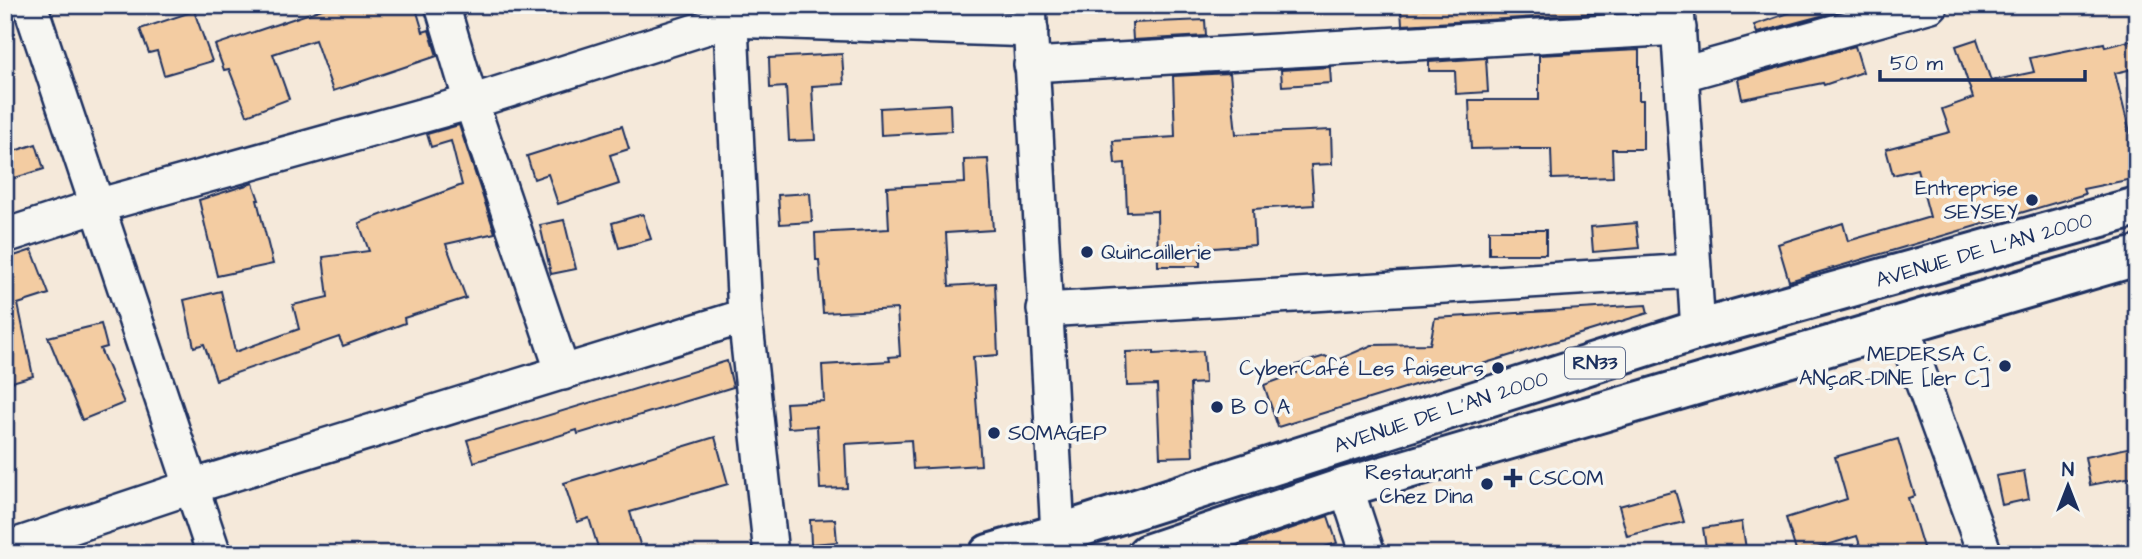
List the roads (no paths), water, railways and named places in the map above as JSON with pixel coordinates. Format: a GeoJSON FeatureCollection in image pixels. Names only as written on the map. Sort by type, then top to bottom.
{"type":"FeatureCollection","features":[{"type":"Feature","properties":{"kind":"main road","name":"AVENUE DE L'AN 2000"},"geometry":{"type":"LineString","coordinates":[[989,554],[1060,544],[1698,330],[2137,207]]}},
{"type":"Feature","properties":{"kind":"main road","name":"AVENUE DE L'AN 2000"},"geometry":{"type":"LineString","coordinates":[[1147,554],[1346,487],[2137,256]]}},
{"type":"Feature","properties":{"kind":"street"},"geometry":{"type":"LineString","coordinates":[[30,5],[214,554]]}},
{"type":"Feature","properties":{"kind":"street"},"geometry":{"type":"LineString","coordinates":[[442,5],[471,103],[563,373]]}},
{"type":"Feature","properties":{"kind":"street"},"geometry":{"type":"LineString","coordinates":[[1683,74],[1931,5]]}},
{"type":"Feature","properties":{"kind":"street"},"geometry":{"type":"LineString","coordinates":[[5,236],[97,206],[471,103],[728,10],[1030,18],[1044,310],[1060,544]]}},
{"type":"Feature","properties":{"kind":"street"},"geometry":{"type":"LineString","coordinates":[[728,10],[745,316],[771,554]]}},
{"type":"Feature","properties":{"kind":"street"},"geometry":{"type":"LineString","coordinates":[[1031,65],[1678,17],[1698,330]]}},
{"type":"Feature","properties":{"kind":"street"},"geometry":{"type":"LineString","coordinates":[[1044,310],[1694,271]]}},
{"type":"Feature","properties":{"kind":"street"},"geometry":{"type":"LineString","coordinates":[[5,549],[191,487],[745,316]]}},
{"type":"Feature","properties":{"kind":"street"},"geometry":{"type":"LineString","coordinates":[[1902,326],[1985,554]]}},
{"type":"Feature","properties":{"kind":"street"},"geometry":{"type":"LineString","coordinates":[[1346,487],[1368,554]]}},
{"type":"Feature","properties":{"kind":"place","name":"Entreprise SEYSEY"},"geometry":{"type":"Point","coordinates":[2032,200]}},
{"type":"Feature","properties":{"kind":"place","name":"Quincaillerie"},"geometry":{"type":"Point","coordinates":[1087,252]}},
{"type":"Feature","properties":{"kind":"place","name":"MEDERSA C. ANçaR-DINE [1er C]"},"geometry":{"type":"Point","coordinates":[2005,366]}},
{"type":"Feature","properties":{"kind":"place","name":"CyberCafé Les faiseurs"},"geometry":{"type":"Point","coordinates":[1498,368]}},
{"type":"Feature","properties":{"kind":"place","name":"B O A"},"geometry":{"type":"Point","coordinates":[1217,407]}},
{"type":"Feature","properties":{"kind":"place","name":"SOMAGEP"},"geometry":{"type":"Point","coordinates":[994,433]}},
{"type":"Feature","properties":{"kind":"place","name":"CSCOM"},"geometry":{"type":"Point","coordinates":[1513,478]}},
{"type":"Feature","properties":{"kind":"place","name":"Restaurant Chez Dina"},"geometry":{"type":"Point","coordinates":[1487,484]}}]}
